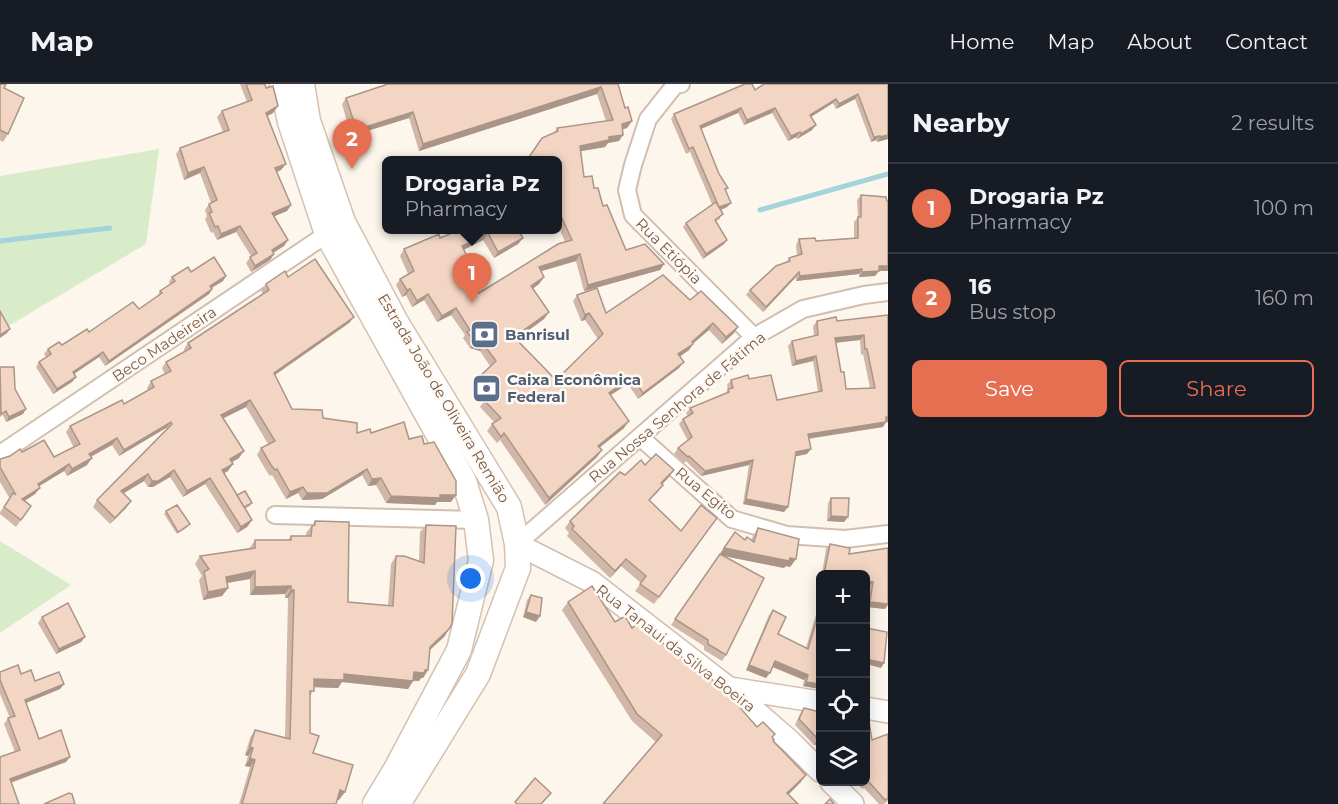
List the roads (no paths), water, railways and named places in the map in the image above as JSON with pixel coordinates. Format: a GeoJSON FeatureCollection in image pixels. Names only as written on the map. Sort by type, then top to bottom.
{"type":"FeatureCollection","features":[{"type":"Feature","properties":{"kind":"main road","name":"Estrada João de Oliveira Remião"},"geometry":{"type":"LineString","coordinates":[[282,84],[290,122],[327,234],[464,481],[476,520],[481,560],[459,650],[375,804]]}},
{"type":"Feature","properties":{"kind":"main road","name":"Estrada João de Oliveira Remião"},"geometry":{"type":"LineString","coordinates":[[302,84],[308,121],[343,222],[396,322],[509,507],[518,544],[518,568],[478,674],[398,804]]}},
{"type":"Feature","properties":{"kind":"main road"},"geometry":{"type":"LineString","coordinates":[[476,520],[509,507]]}},
{"type":"Feature","properties":{"kind":"main road"},"geometry":{"type":"LineString","coordinates":[[481,560],[518,568]]}},
{"type":"Feature","properties":{"kind":"street","name":"Rua Etiópia"},"geometry":{"type":"LineString","coordinates":[[678,85],[648,119],[627,190],[633,214],[754,337]]}},
{"type":"Feature","properties":{"kind":"street","name":"Beco Madeireira"},"geometry":{"type":"LineString","coordinates":[[0,454],[327,234]]}},
{"type":"Feature","properties":{"kind":"street","name":"Rua Nossa Senhora de Fátima"},"geometry":{"type":"LineString","coordinates":[[518,544],[754,337],[803,309],[888,292]]}},
{"type":"Feature","properties":{"kind":"street","name":"Rua Egito"},"geometry":{"type":"LineString","coordinates":[[640,437],[732,519],[787,535],[845,539],[888,534]]}},
{"type":"Feature","properties":{"kind":"street"},"geometry":{"type":"LineString","coordinates":[[275,515],[476,520]]}},
{"type":"Feature","properties":{"kind":"street","name":"Rua Tanaui da Silva Boeira"},"geometry":{"type":"LineString","coordinates":[[518,544],[592,582],[729,688],[816,767]]}},
{"type":"Feature","properties":{"kind":"street"},"geometry":{"type":"LineString","coordinates":[[729,688],[816,701]]}},
{"type":"Feature","properties":{"kind":"street"},"geometry":{"type":"LineString","coordinates":[[870,709],[888,712]]}},
{"type":"Feature","properties":{"kind":"street"},"geometry":{"type":"LineString","coordinates":[[835,786],[853,804]]}},
{"type":"Feature","properties":{"kind":"waterway"},"geometry":{"type":"LineString","coordinates":[[760,210],[888,174]]}},
{"type":"Feature","properties":{"kind":"waterway"},"geometry":{"type":"LineString","coordinates":[[0,241],[110,228]]}},
{"type":"Feature","properties":{"kind":"place","name":"16"},"geometry":{"type":"Point","coordinates":[352,169]}},
{"type":"Feature","properties":{"kind":"place","name":"Drogaria Pz"},"geometry":{"type":"Point","coordinates":[472,303]}},
{"type":"Feature","properties":{"kind":"place","name":"Banrisul"},"geometry":{"type":"Point","coordinates":[484,334]}},
{"type":"Feature","properties":{"kind":"place","name":"Caixa Econômica Federal"},"geometry":{"type":"Point","coordinates":[486,388]}}]}
